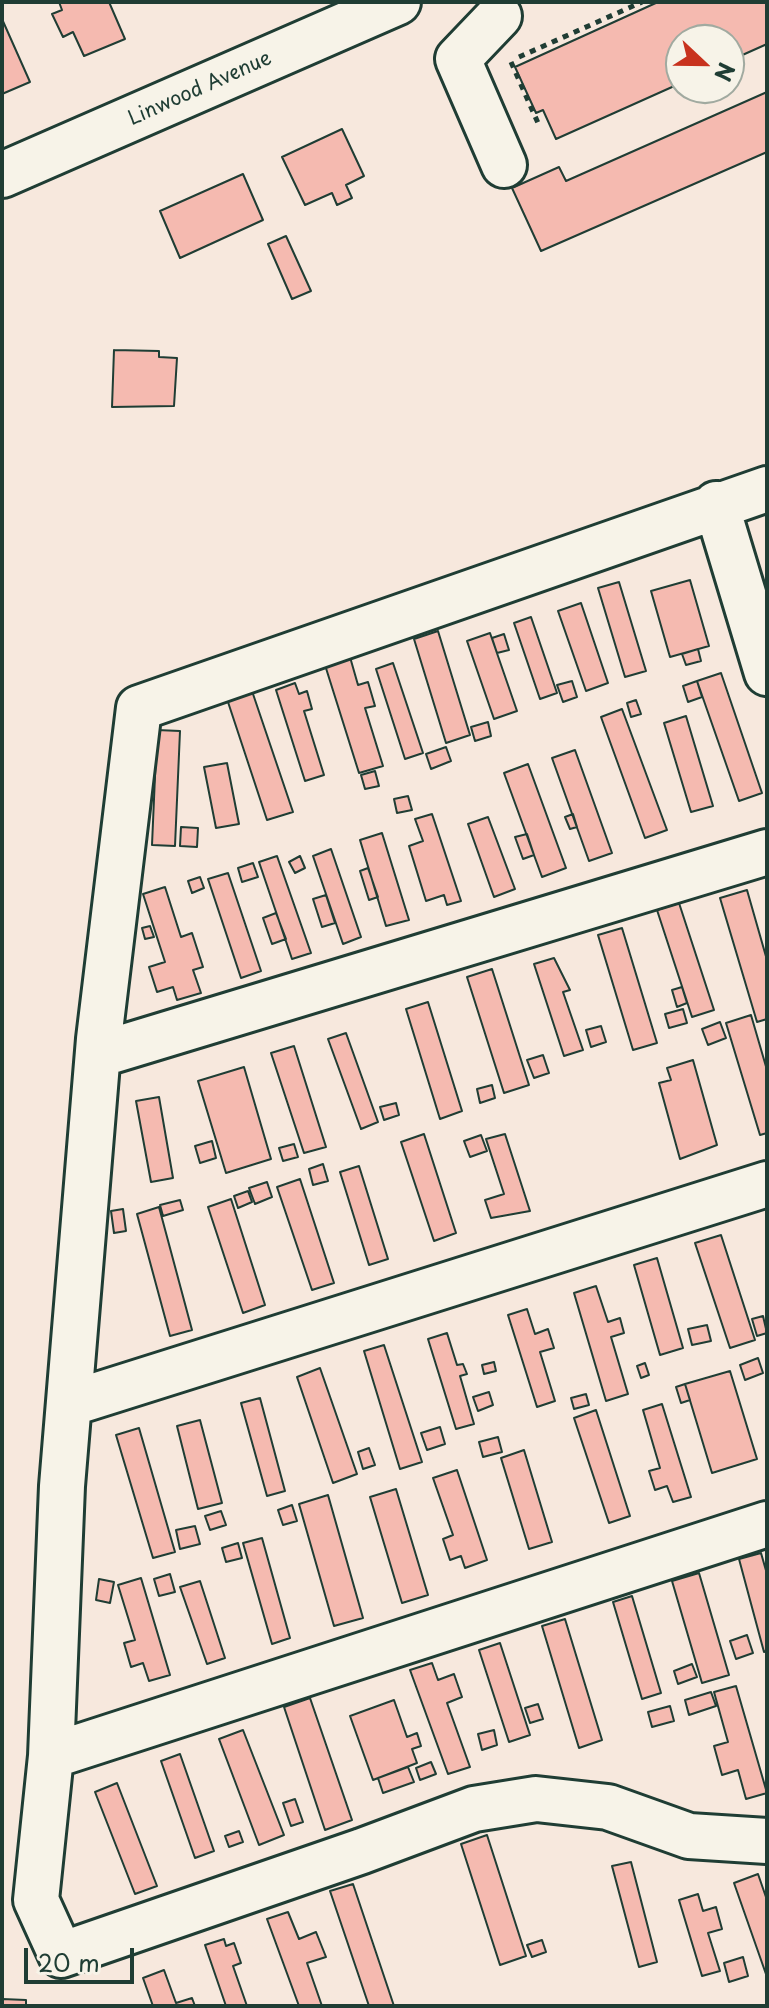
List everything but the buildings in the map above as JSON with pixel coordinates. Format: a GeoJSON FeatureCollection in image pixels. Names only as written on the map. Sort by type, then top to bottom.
{"type":"FeatureCollection","features":[{"type":"Feature","properties":{"kind":"street","name":"Linwood Avenue"},"geometry":{"type":"LineString","coordinates":[[2,175],[398,2]]}},
{"type":"Feature","properties":{"kind":"street"},"geometry":{"type":"LineString","coordinates":[[504,165],[458,59],[508,7]]}},
{"type":"Feature","properties":{"kind":"street"},"geometry":{"type":"LineString","coordinates":[[767,489],[716,504],[139,708],[98,1055],[69,1404],[51,1756],[36,1900],[61,1955],[474,1809],[536,1799],[608,1807],[689,1836],[767,1841]]}},
{"type":"Feature","properties":{"kind":"street"},"geometry":{"type":"LineString","coordinates":[[716,504],[767,673]]}},
{"type":"Feature","properties":{"kind":"street"},"geometry":{"type":"LineString","coordinates":[[98,1055],[767,852]]}},
{"type":"Feature","properties":{"kind":"street"},"geometry":{"type":"LineString","coordinates":[[69,1404],[767,1184]]}},
{"type":"Feature","properties":{"kind":"street"},"geometry":{"type":"LineString","coordinates":[[51,1756],[767,1524]]}},
{"type":"Feature","properties":{"kind":"path"},"geometry":{"type":"LineString","coordinates":[[538,123],[511,61],[642,2]]}}]}
